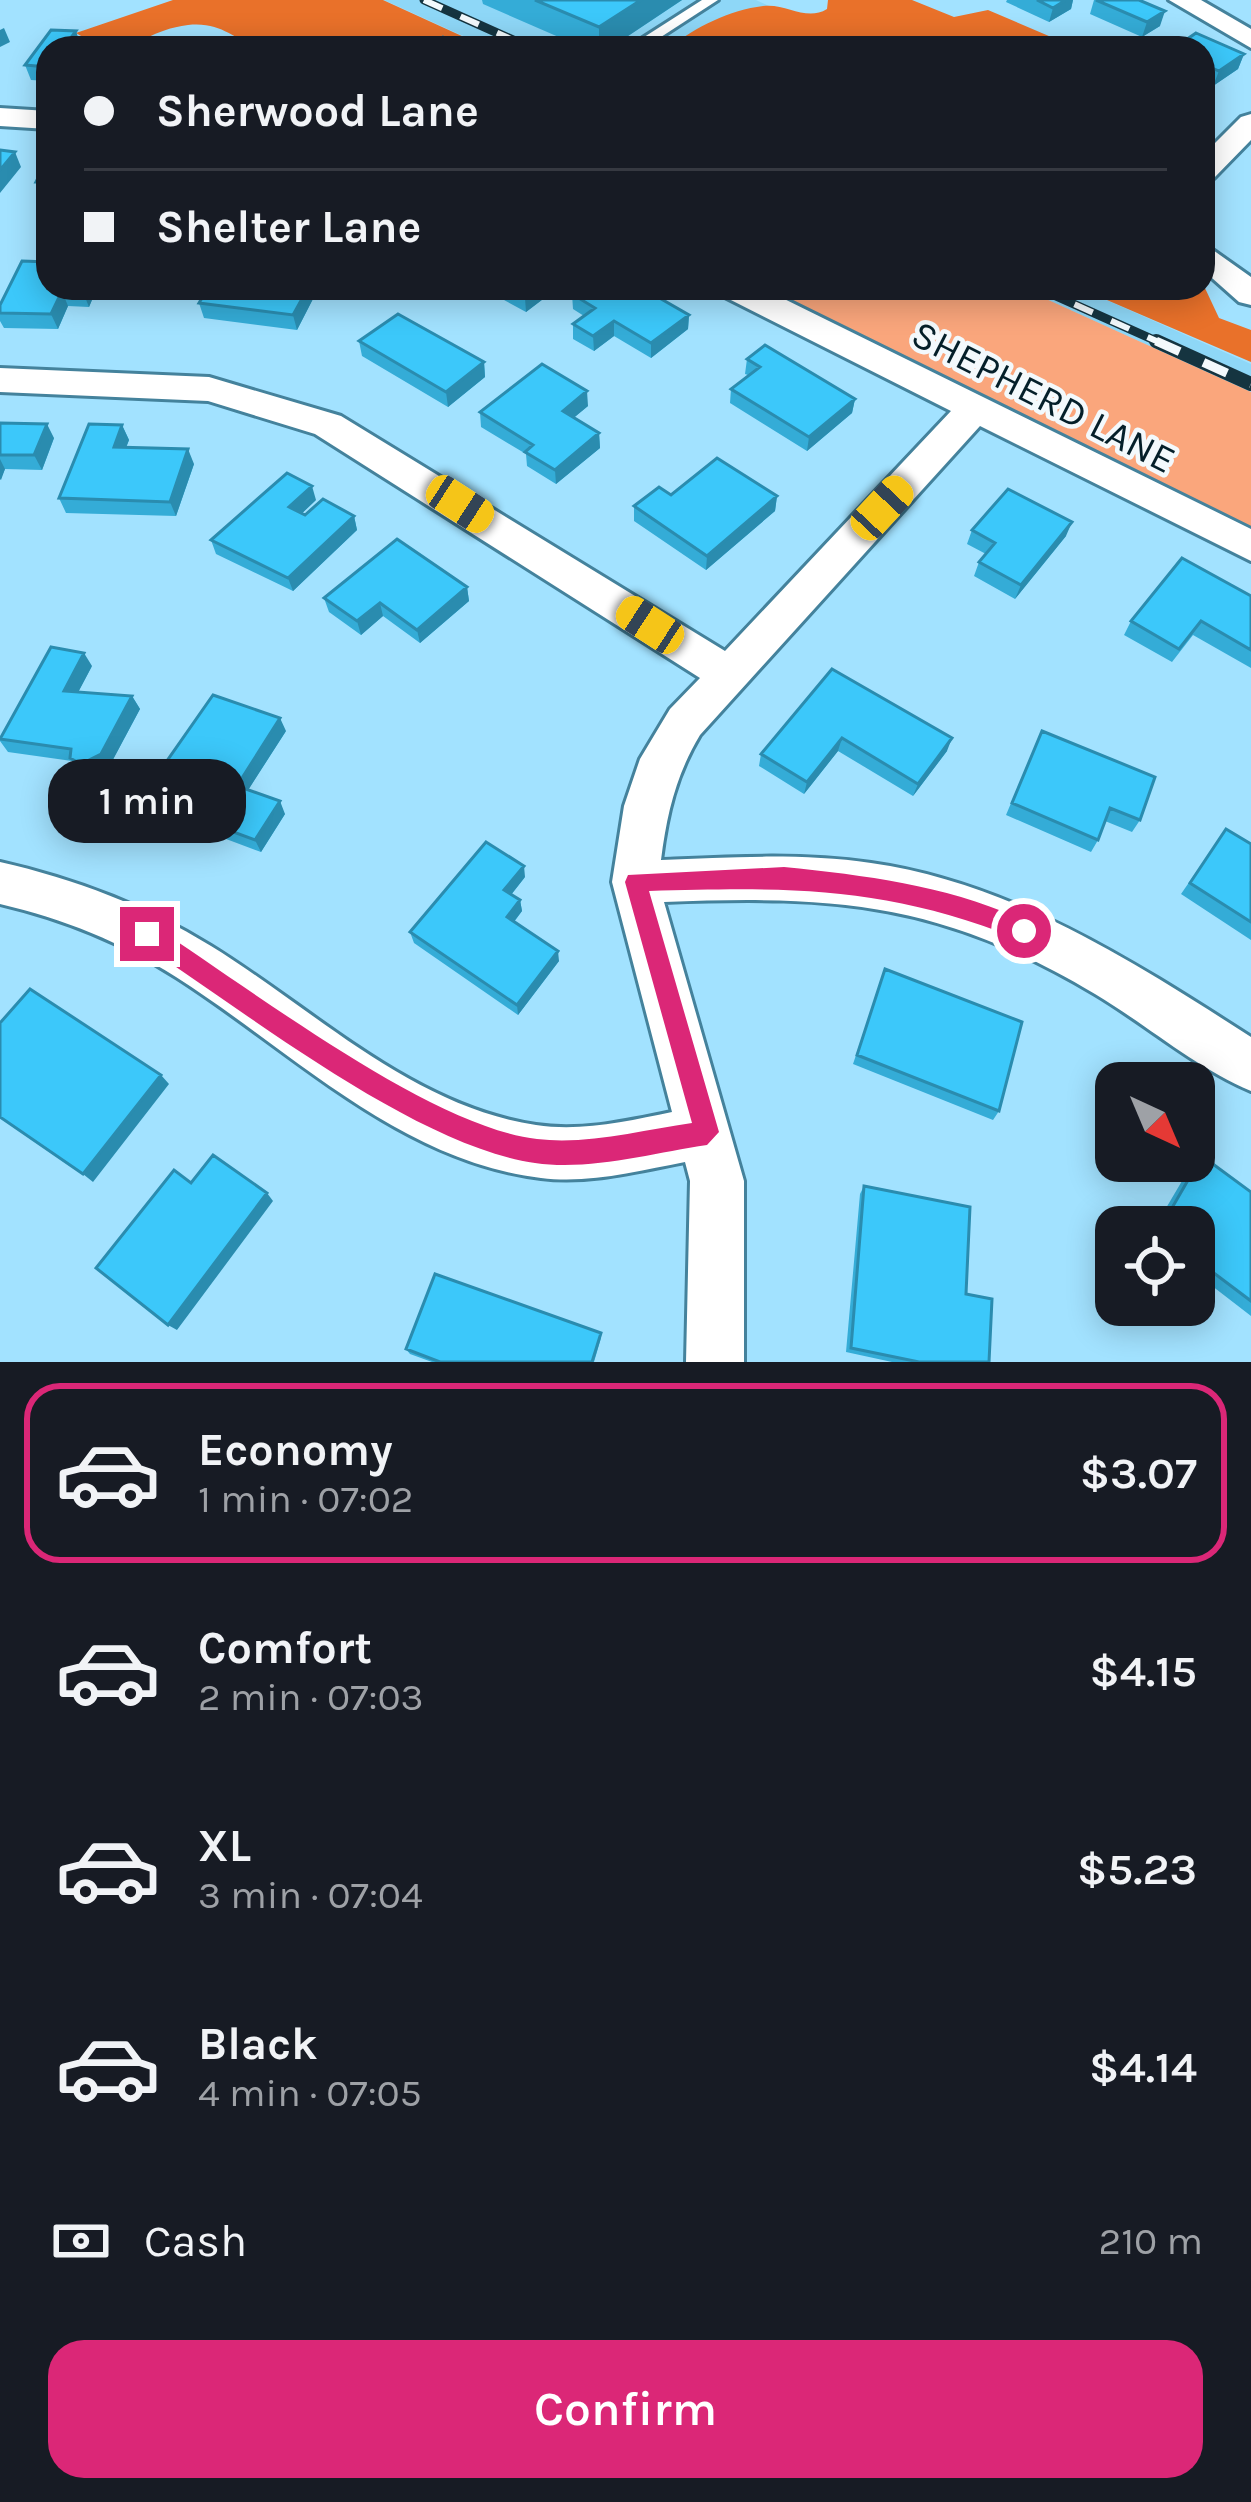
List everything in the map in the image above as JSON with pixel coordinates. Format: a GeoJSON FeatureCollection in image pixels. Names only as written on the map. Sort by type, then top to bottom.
{"type":"FeatureCollection","features":[{"type":"Feature","properties":{"kind":"street"},"geometry":{"type":"LineString","coordinates":[[1182,0],[1251,40]]}},
{"type":"Feature","properties":{"kind":"street"},"geometry":{"type":"LineString","coordinates":[[0,117],[36,119]]}},
{"type":"Feature","properties":{"kind":"street"},"geometry":{"type":"LineString","coordinates":[[1215,160],[1251,123]]}},
{"type":"Feature","properties":{"kind":"street"},"geometry":{"type":"LineString","coordinates":[[1215,263],[1251,294]]}},
{"type":"Feature","properties":{"kind":"street","name":"SHEPHERD LANE"},"geometry":{"type":"LineString","coordinates":[[759,300],[1251,546]]}},
{"type":"Feature","properties":{"kind":"street"},"geometry":{"type":"LineString","coordinates":[[0,380],[209,389],[328,425],[726,674]]}},
{"type":"Feature","properties":{"kind":"street"},"geometry":{"type":"LineString","coordinates":[[715,1362],[717,1181],[635,882],[646,806],[662,759],[726,674],[975,408]]}},
{"type":"Feature","properties":{"kind":"street"},"geometry":{"type":"LineString","coordinates":[[635,882],[784,877],[898,889],[989,914],[1095,964],[1251,1066]]}},
{"type":"Feature","properties":{"kind":"street"},"geometry":{"type":"LineString","coordinates":[[0,883],[52,895],[147,934],[407,1103],[472,1135],[537,1151],[591,1150],[707,1132]]}},
{"type":"Feature","properties":{"kind":"lane"},"geometry":{"type":"LineString","coordinates":[[653,36],[711,0]]}},
{"type":"Feature","properties":{"kind":"shaded area"},"geometry":{"type":"Polygon","coordinates":[[[173,0],[383,0],[462,36],[235,36],[201,25],[171,28],[152,36],[76,33],[173,0]]]}},
{"type":"Feature","properties":{"kind":"shaded area"},"geometry":{"type":"Polygon","coordinates":[[[384,0],[756,0],[769,6],[715,36],[464,36],[384,0]]]}},
{"type":"Feature","properties":{"kind":"shaded area"},"geometry":{"type":"Polygon","coordinates":[[[828,0],[912,0],[954,17],[988,10],[1049,36],[687,36],[738,11],[763,6],[812,14],[827,9],[828,0]]]}},
{"type":"Feature","properties":{"kind":"shaded area"},"geometry":{"type":"Polygon","coordinates":[[[759,300],[1048,300],[1251,392],[1251,546],[759,300]]]}},
{"type":"Feature","properties":{"kind":"shaded area"},"geometry":{"type":"Polygon","coordinates":[[[1048,300],[1106,300],[1251,364],[1251,392],[1048,300]]]}},
{"type":"Feature","properties":{"kind":"shaded area"},"geometry":{"type":"Polygon","coordinates":[[[1107,300],[1211,300],[1219,318],[1251,330],[1251,362],[1107,300]]]}},
{"type":"Feature","properties":{"kind":"building"},"geometry":{"type":"Polygon","coordinates":[[[535,0],[641,0],[599,27],[535,0]]]}},
{"type":"Feature","properties":{"kind":"building"},"geometry":{"type":"Polygon","coordinates":[[[1037,0],[1066,0],[1053,8],[1037,0]]]}},
{"type":"Feature","properties":{"kind":"building"},"geometry":{"type":"Polygon","coordinates":[[[1096,0],[1139,0],[1165,11],[1147,22],[1096,0]]]}},
{"type":"Feature","properties":{"kind":"building"},"geometry":{"type":"Polygon","coordinates":[[[51,30],[76,31],[72,36],[47,36],[51,30]]]}},
{"type":"Feature","properties":{"kind":"building"},"geometry":{"type":"Polygon","coordinates":[[[1215,41],[1244,54],[1215,69],[1215,41]]]}},
{"type":"Feature","properties":{"kind":"building"},"geometry":{"type":"Polygon","coordinates":[[[0,150],[15,152],[0,170],[0,150]]]}},
{"type":"Feature","properties":{"kind":"building"},"geometry":{"type":"Polygon","coordinates":[[[22,261],[36,262],[36,300],[58,300],[51,314],[0,313],[22,261]]]}},
{"type":"Feature","properties":{"kind":"building"},"geometry":{"type":"Polygon","coordinates":[[[201,300],[301,300],[293,315],[201,300]]]}},
{"type":"Feature","properties":{"kind":"building"},"geometry":{"type":"Polygon","coordinates":[[[582,300],[663,300],[689,315],[651,343],[614,321],[593,336],[573,324],[595,308],[582,300]]]}},
{"type":"Feature","properties":{"kind":"building"},"geometry":{"type":"Polygon","coordinates":[[[398,314],[484,362],[446,392],[359,341],[398,314]]]}},
{"type":"Feature","properties":{"kind":"building"},"geometry":{"type":"Polygon","coordinates":[[[765,345],[855,399],[809,437],[731,389],[760,367],[747,359],[765,345]]]}},
{"type":"Feature","properties":{"kind":"building"},"geometry":{"type":"Polygon","coordinates":[[[542,364],[587,391],[563,411],[599,433],[555,470],[525,452],[533,445],[480,412],[542,364]]]}},
{"type":"Feature","properties":{"kind":"building"},"geometry":{"type":"Polygon","coordinates":[[[0,423],[47,424],[34,455],[0,455],[0,423]]]}},
{"type":"Feature","properties":{"kind":"building"},"geometry":{"type":"Polygon","coordinates":[[[89,424],[122,425],[114,447],[188,449],[170,502],[59,498],[89,424]]]}},
{"type":"Feature","properties":{"kind":"building"},"geometry":{"type":"Polygon","coordinates":[[[717,458],[777,496],[707,556],[634,506],[659,487],[671,495],[717,458]]]}},
{"type":"Feature","properties":{"kind":"building"},"geometry":{"type":"Polygon","coordinates":[[[287,473],[312,486],[289,507],[305,515],[323,499],[354,516],[288,578],[211,540],[287,473]]]}},
{"type":"Feature","properties":{"kind":"building"},"geometry":{"type":"Polygon","coordinates":[[[1008,489],[1072,522],[1021,585],[979,562],[995,543],[972,530],[1008,489]]]}},
{"type":"Feature","properties":{"kind":"building"},"geometry":{"type":"Polygon","coordinates":[[[397,539],[467,587],[417,630],[380,603],[357,621],[324,598],[397,539]]]}},
{"type":"Feature","properties":{"kind":"building"},"geometry":{"type":"Polygon","coordinates":[[[1182,558],[1251,596],[1251,650],[1201,621],[1179,649],[1131,621],[1182,558]]]}},
{"type":"Feature","properties":{"kind":"building"},"geometry":{"type":"Polygon","coordinates":[[[51,647],[84,653],[64,691],[132,696],[101,754],[81,764],[70,758],[71,749],[0,739],[51,647]]]}},
{"type":"Feature","properties":{"kind":"building"},"geometry":{"type":"Polygon","coordinates":[[[832,669],[952,738],[918,784],[842,738],[807,782],[761,754],[832,669]]]}},
{"type":"Feature","properties":{"kind":"building"},"geometry":{"type":"Polygon","coordinates":[[[213,695],[280,718],[237,786],[280,801],[255,840],[141,798],[213,695]]]}},
{"type":"Feature","properties":{"kind":"building"},"geometry":{"type":"Polygon","coordinates":[[[1042,731],[1155,777],[1140,820],[1110,808],[1098,840],[1012,803],[1042,731]]]}},
{"type":"Feature","properties":{"kind":"building"},"geometry":{"type":"Polygon","coordinates":[[[1226,829],[1251,844],[1251,922],[1190,883],[1226,829]]]}},
{"type":"Feature","properties":{"kind":"building"},"geometry":{"type":"Polygon","coordinates":[[[486,842],[524,866],[504,890],[520,900],[507,917],[558,951],[517,1005],[410,932],[486,842]]]}},
{"type":"Feature","properties":{"kind":"building"},"geometry":{"type":"Polygon","coordinates":[[[885,969],[1022,1022],[999,1111],[857,1055],[885,969]]]}},
{"type":"Feature","properties":{"kind":"building"},"geometry":{"type":"Polygon","coordinates":[[[30,989],[161,1075],[83,1174],[0,1117],[0,1023],[30,989]]]}},
{"type":"Feature","properties":{"kind":"building"},"geometry":{"type":"Polygon","coordinates":[[[213,1155],[267,1193],[168,1325],[96,1268],[174,1170],[191,1183],[213,1155]]]}},
{"type":"Feature","properties":{"kind":"building"},"geometry":{"type":"Polygon","coordinates":[[[1215,1166],[1251,1192],[1251,1301],[1215,1274],[1215,1206],[1173,1206],[1187,1182],[1215,1182],[1215,1166]]]}},
{"type":"Feature","properties":{"kind":"building"},"geometry":{"type":"Polygon","coordinates":[[[864,1186],[970,1207],[966,1294],[992,1299],[989,1362],[919,1362],[851,1348],[864,1186]]]}},
{"type":"Feature","properties":{"kind":"building"},"geometry":{"type":"Polygon","coordinates":[[[435,1274],[601,1333],[592,1362],[440,1362],[406,1349],[435,1274]]]}},
{"type":"Feature","properties":{"kind":"railway"},"geometry":{"type":"LineString","coordinates":[[424,0],[504,36]]}},
{"type":"Feature","properties":{"kind":"railway"},"geometry":{"type":"LineString","coordinates":[[1065,300],[1163,344]]}},
{"type":"Feature","properties":{"kind":"railway"},"geometry":{"type":"LineString","coordinates":[[1156,341],[1251,384]]}},
{"type":"Feature","properties":{"kind":"route"},"geometry":{"type":"LineString","coordinates":[[147,934],[407,1103],[472,1135],[537,1151],[591,1150],[707,1132],[635,882],[784,877],[898,889],[989,914],[1024,931]]}}]}
